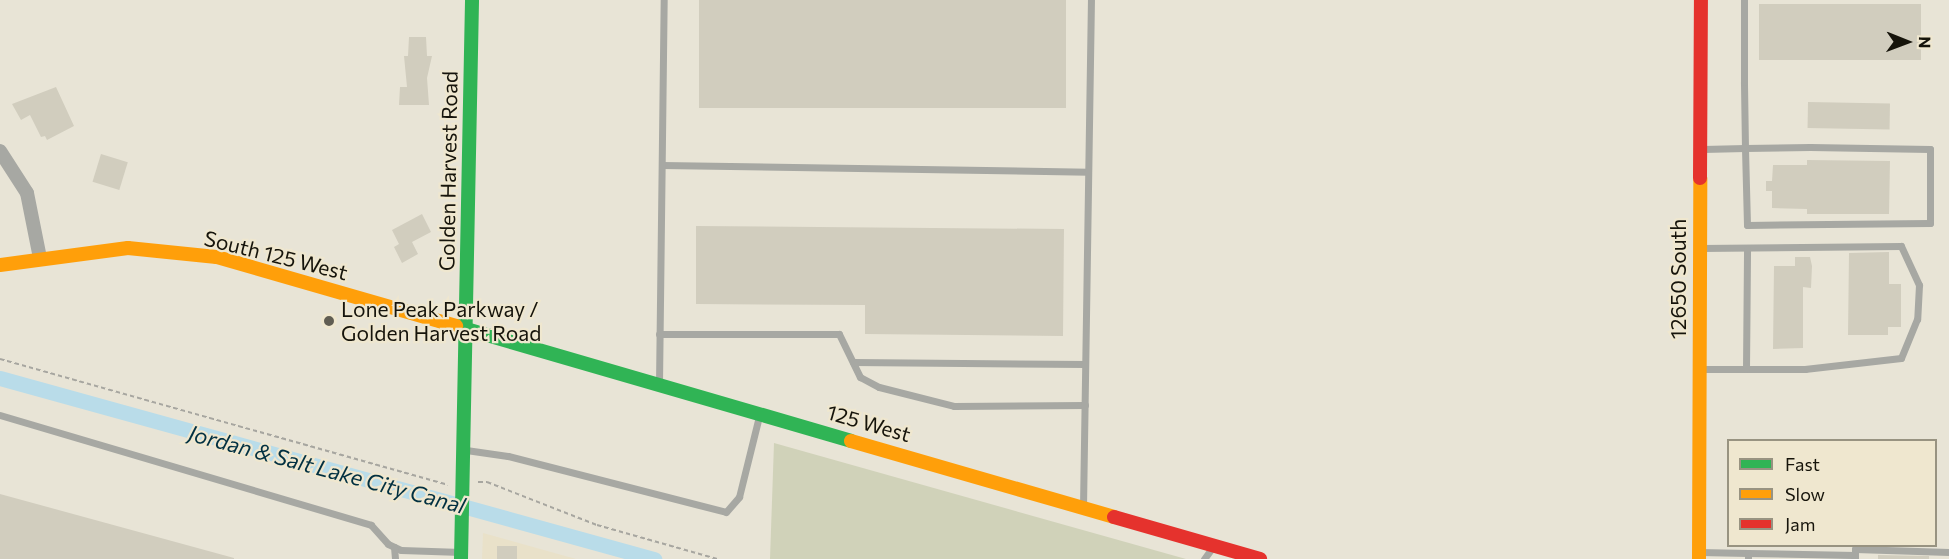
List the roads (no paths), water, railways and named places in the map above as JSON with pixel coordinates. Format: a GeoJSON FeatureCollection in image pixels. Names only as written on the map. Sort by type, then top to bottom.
{"type":"FeatureCollection","features":[{"type":"Feature","properties":{"kind":"main road","name":"Golden Harvest Road"},"geometry":{"type":"LineString","coordinates":[[461,556],[472,0]]}},
{"type":"Feature","properties":{"kind":"main road","name":"12650 South"},"geometry":{"type":"LineString","coordinates":[[1699,556],[1701,0]]}},
{"type":"Feature","properties":{"kind":"main road","name":"South 125 West"},"geometry":{"type":"LineString","coordinates":[[0,265],[128,248],[217,257],[466,328]]}},
{"type":"Feature","properties":{"kind":"main road","name":"125 West"},"geometry":{"type":"LineString","coordinates":[[466,328],[1260,559]]}},
{"type":"Feature","properties":{"kind":"street"},"geometry":{"type":"LineString","coordinates":[[0,151],[27,194],[40,258]]}},
{"type":"Feature","properties":{"kind":"lane"},"geometry":{"type":"LineString","coordinates":[[658,384],[664,0]]}},
{"type":"Feature","properties":{"kind":"lane"},"geometry":{"type":"LineString","coordinates":[[1083,507],[1090,0]]}},
{"type":"Feature","properties":{"kind":"lane"},"geometry":{"type":"LineString","coordinates":[[1700,149],[1745,148],[1930,149],[1930,223],[1747,225],[1745,148],[1744,0]]}},
{"type":"Feature","properties":{"kind":"lane"},"geometry":{"type":"LineString","coordinates":[[662,165],[1088,172]]}},
{"type":"Feature","properties":{"kind":"lane"},"geometry":{"type":"LineString","coordinates":[[1699,248],[1901,246],[1919,285],[1917,319],[1901,358],[1805,369],[1699,369]]}},
{"type":"Feature","properties":{"kind":"lane"},"geometry":{"type":"LineString","coordinates":[[1746,369],[1747,249]]}},
{"type":"Feature","properties":{"kind":"lane"},"geometry":{"type":"LineString","coordinates":[[659,334],[839,334],[860,377],[879,387],[954,406],[1084,405]]}},
{"type":"Feature","properties":{"kind":"lane"},"geometry":{"type":"LineString","coordinates":[[853,362],[1085,364]]}},
{"type":"Feature","properties":{"kind":"lane"},"geometry":{"type":"LineString","coordinates":[[463,450],[508,456],[726,512],[739,497],[760,414]]}},
{"type":"Feature","properties":{"kind":"lane"},"geometry":{"type":"LineString","coordinates":[[0,415],[370,525],[394,547],[461,556]]}},
{"type":"Feature","properties":{"kind":"lane"},"geometry":{"type":"LineString","coordinates":[[1204,559],[1213,545]]}},
{"type":"Feature","properties":{"kind":"lane"},"geometry":{"type":"LineString","coordinates":[[394,547],[395,559]]}},
{"type":"Feature","properties":{"kind":"lane"},"geometry":{"type":"LineString","coordinates":[[1699,556],[1855,557],[1855,549],[1949,552]]}},
{"type":"Feature","properties":{"kind":"waterway","name":"Jordan & Salt Lake City Canal"},"geometry":{"type":"LineString","coordinates":[[0,378],[654,559]]}},
{"type":"Feature","properties":{"kind":"place","name":"Lone Peak Parkway / Golden Harvest Road"},"geometry":{"type":"Point","coordinates":[329,321]}}]}
